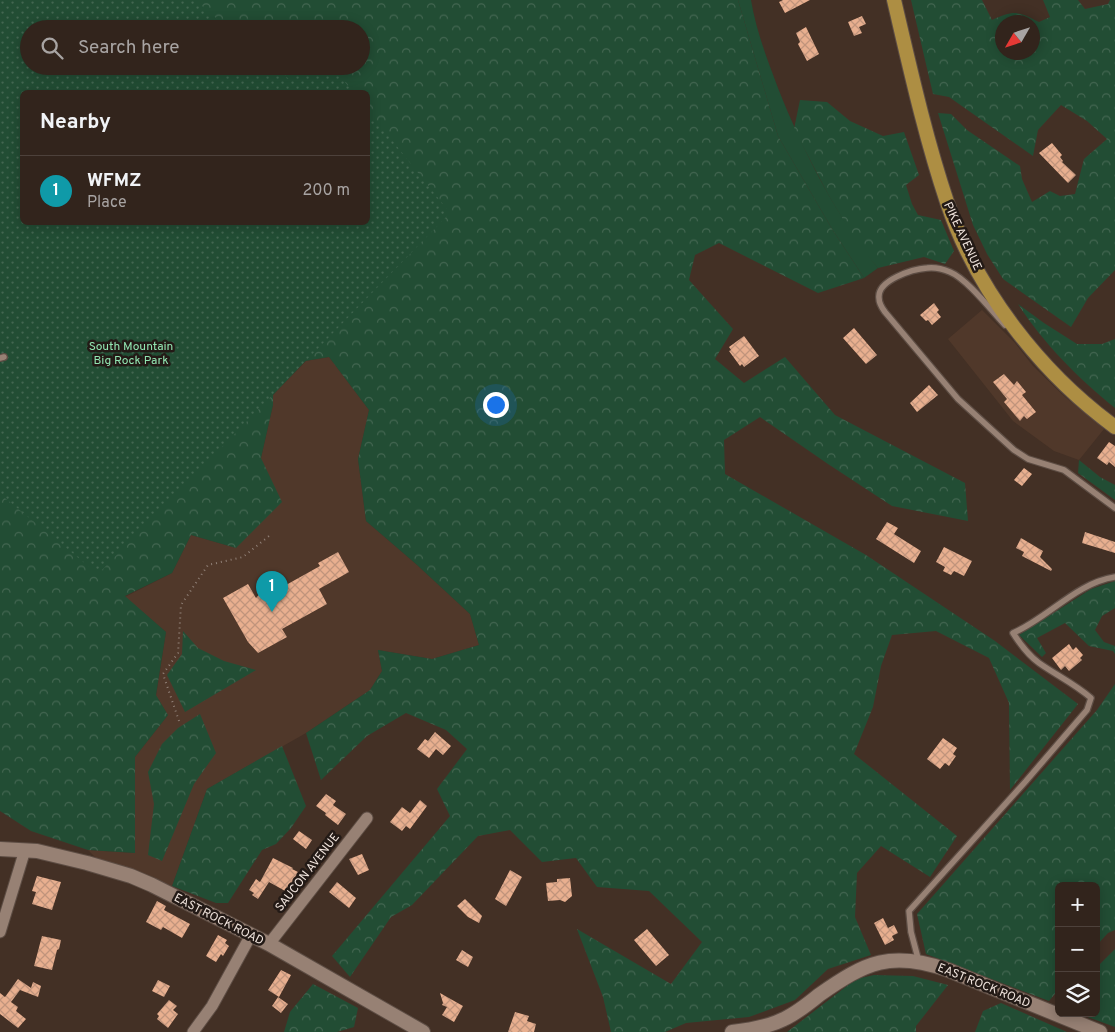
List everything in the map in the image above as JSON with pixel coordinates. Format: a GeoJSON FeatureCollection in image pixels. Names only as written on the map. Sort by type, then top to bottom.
{"type":"FeatureCollection","features":[{"type":"Feature","properties":{"kind":"main road","name":"PIKE AVENUE"},"geometry":{"type":"LineString","coordinates":[[894,0],[922,115],[947,203],[960,234],[992,294],[1011,322],[1053,373],[1080,399],[1115,427]]}},
{"type":"Feature","properties":{"kind":"street","name":"SAUCON AVENUE"},"geometry":{"type":"LineString","coordinates":[[269,944],[367,818]]}},
{"type":"Feature","properties":{"kind":"street","name":"EAST ROCK ROAD"},"geometry":{"type":"LineString","coordinates":[[0,848],[25,850],[87,863],[131,876],[269,944],[420,1031]]}},
{"type":"Feature","properties":{"kind":"street"},"geometry":{"type":"LineString","coordinates":[[0,932],[25,850]]}},
{"type":"Feature","properties":{"kind":"street"},"geometry":{"type":"LineString","coordinates":[[193,1032],[212,1006],[251,935]]}},
{"type":"Feature","properties":{"kind":"street","name":"EAST ROCK ROAD"},"geometry":{"type":"LineString","coordinates":[[732,1032],[771,1025],[785,1019],[847,976],[863,968],[893,960],[919,962],[948,970],[1100,1032]]}},
{"type":"Feature","properties":{"kind":"lane"},"geometry":{"type":"LineString","coordinates":[[1080,399],[1076,399],[956,274],[947,270],[928,268],[914,270],[895,278],[882,287],[878,297],[885,312],[947,388],[975,416],[1021,456],[1064,470],[1115,508]]}},
{"type":"Feature","properties":{"kind":"lane"},"geometry":{"type":"LineString","coordinates":[[919,962],[911,932],[909,912],[1087,710],[1091,698],[1078,687],[1037,662],[1020,644],[1013,633],[1084,588],[1115,577]]}},
{"type":"Feature","properties":{"kind":"path"},"geometry":{"type":"LineString","coordinates":[[179,722],[163,674],[178,653],[181,604],[208,565],[243,557],[268,536]]}},
{"type":"Feature","properties":{"kind":"shaded area"},"geometry":{"type":"Polygon","coordinates":[[[982,310],[1015,343],[1033,366],[1065,397],[1104,429],[1079,460],[1054,451],[1013,421],[948,339],[982,310]]]}},
{"type":"Feature","properties":{"kind":"shaded area"},"geometry":{"type":"Polygon","coordinates":[[[329,357],[369,410],[358,459],[366,521],[470,614],[479,645],[432,659],[378,650],[382,671],[370,690],[306,733],[207,789],[172,886],[98,860],[88,850],[135,853],[135,757],[168,715],[156,696],[166,632],[125,597],[172,573],[191,535],[236,548],[261,458],[273,405],[273,395],[306,361],[329,357]]]}},
{"type":"Feature","properties":{"kind":"green space"},"geometry":{"type":"Polygon","coordinates":[[[0,0],[738,0],[778,136],[832,229],[864,278],[818,293],[719,243],[695,255],[689,280],[733,329],[715,359],[744,383],[785,357],[835,415],[965,483],[968,521],[892,506],[760,417],[724,440],[725,474],[866,555],[995,641],[1078,704],[1010,790],[1009,703],[989,658],[936,631],[892,635],[881,666],[873,707],[854,754],[957,836],[930,877],[881,846],[857,873],[855,917],[871,955],[828,969],[795,1000],[749,1017],[686,1023],[665,1032],[611,1032],[603,997],[577,929],[671,984],[702,942],[649,891],[597,887],[576,858],[542,862],[510,830],[478,836],[412,905],[391,917],[350,977],[332,956],[450,816],[437,789],[467,749],[446,730],[406,713],[367,736],[321,780],[306,733],[370,690],[382,671],[378,650],[432,659],[479,645],[470,614],[366,521],[358,459],[369,410],[329,357],[305,361],[273,395],[273,405],[261,458],[282,502],[236,548],[191,535],[172,573],[125,596],[166,632],[156,695],[168,715],[135,757],[135,853],[88,850],[31,831],[0,811],[0,447],[2,344],[0,0]]]}},
{"type":"Feature","properties":{"kind":"green space","name":"South Mountain Big Rock Park"},"geometry":{"type":"Polygon","coordinates":[[[0,0],[195,0],[218,20],[20,20],[20,75],[284,75],[290,80],[292,75],[339,75],[351,90],[20,90],[20,225],[370,225],[370,113],[450,213],[98,574],[0,494],[0,0]]]}},
{"type":"Feature","properties":{"kind":"green space"},"geometry":{"type":"Polygon","coordinates":[[[738,0],[751,0],[766,55],[798,135],[834,204],[878,268],[864,278],[832,229],[778,136],[738,0]]]}},
{"type":"Feature","properties":{"kind":"green space"},"geometry":{"type":"Polygon","coordinates":[[[911,0],[982,0],[992,20],[995,19],[995,60],[1040,60],[1040,22],[1050,17],[1043,0],[1078,0],[1085,9],[1108,4],[1110,0],[1115,0],[1115,270],[1088,298],[1071,327],[1003,279],[987,254],[973,225],[938,113],[951,114],[967,130],[1020,166],[1022,179],[1032,202],[1050,191],[1060,196],[1075,194],[1084,159],[1107,139],[1087,121],[1061,105],[1038,130],[1033,156],[949,97],[933,94],[911,0]]]}},
{"type":"Feature","properties":{"kind":"green space"},"geometry":{"type":"Polygon","coordinates":[[[1011,13],[1024,15],[1006,15],[1011,13]]]}},
{"type":"Feature","properties":{"kind":"green space"},"geometry":{"type":"Polygon","coordinates":[[[800,100],[827,102],[850,121],[883,136],[904,132],[919,175],[906,185],[918,215],[941,220],[954,251],[945,264],[924,257],[878,268],[857,243],[828,194],[794,129],[800,100]]]}},
{"type":"Feature","properties":{"kind":"green space"},"geometry":{"type":"Polygon","coordinates":[[[1018,304],[1077,344],[1102,344],[1115,339],[1115,408],[1062,360],[1018,304]]]}},
{"type":"Feature","properties":{"kind":"green space"},"geometry":{"type":"Polygon","coordinates":[[[1079,460],[1100,477],[1115,485],[1115,500],[1078,473],[1079,460]]]}},
{"type":"Feature","properties":{"kind":"green space"},"geometry":{"type":"Polygon","coordinates":[[[1115,581],[1115,608],[1102,616],[1095,630],[1104,642],[1115,646],[1115,654],[1113,651],[1089,646],[1065,623],[1037,638],[1046,653],[1042,657],[1019,635],[1091,589],[1115,581]]]}},
{"type":"Feature","properties":{"kind":"green space"},"geometry":{"type":"Polygon","coordinates":[[[183,631],[198,648],[224,661],[256,670],[185,712],[167,675],[182,654],[183,631]]]}},
{"type":"Feature","properties":{"kind":"green space"},"geometry":{"type":"Polygon","coordinates":[[[1115,684],[1115,930],[1108,933],[1100,942],[1100,882],[1055,882],[1055,994],[1049,1001],[926,954],[917,914],[1097,710],[1115,684]]]}},
{"type":"Feature","properties":{"kind":"green space"},"geometry":{"type":"Polygon","coordinates":[[[200,714],[216,753],[194,784],[162,861],[148,855],[154,804],[148,772],[162,744],[178,728],[200,714]]]}},
{"type":"Feature","properties":{"kind":"green space"},"geometry":{"type":"Polygon","coordinates":[[[282,746],[306,806],[291,828],[276,844],[262,850],[228,903],[216,903],[172,886],[207,789],[282,746]]]}},
{"type":"Feature","properties":{"kind":"green space"},"geometry":{"type":"Polygon","coordinates":[[[1115,949],[1115,1027],[1088,1017],[1100,1017],[1100,964],[1115,949]]]}},
{"type":"Feature","properties":{"kind":"green space"},"geometry":{"type":"Polygon","coordinates":[[[874,975],[913,976],[948,985],[916,1026],[916,1032],[787,1032],[856,979],[874,975]]]}},
{"type":"Feature","properties":{"kind":"green space"},"geometry":{"type":"Polygon","coordinates":[[[313,984],[358,1008],[354,1027],[337,1032],[284,1032],[290,1012],[313,984]]]}},
{"type":"Feature","properties":{"kind":"green space"},"geometry":{"type":"Polygon","coordinates":[[[1001,1003],[1067,1032],[975,1032],[983,1011],[1001,1003]]]}},
{"type":"Feature","properties":{"kind":"building"},"geometry":{"type":"Polygon","coordinates":[[[783,0],[810,0],[785,13],[779,2],[783,0]]]}},
{"type":"Feature","properties":{"kind":"building"},"geometry":{"type":"Polygon","coordinates":[[[862,16],[866,24],[859,27],[862,33],[854,36],[848,22],[862,16]]]}},
{"type":"Feature","properties":{"kind":"building"},"geometry":{"type":"Polygon","coordinates":[[[806,27],[819,54],[807,61],[798,44],[800,42],[796,33],[806,27]]]}},
{"type":"Feature","properties":{"kind":"building"},"geometry":{"type":"Polygon","coordinates":[[[1052,143],[1062,155],[1060,157],[1062,162],[1076,175],[1068,183],[1039,153],[1052,143]]]}},
{"type":"Feature","properties":{"kind":"building"},"geometry":{"type":"Polygon","coordinates":[[[934,303],[941,317],[932,325],[920,315],[934,303]]]}},
{"type":"Feature","properties":{"kind":"building"},"geometry":{"type":"Polygon","coordinates":[[[854,328],[877,355],[866,364],[843,338],[854,328]]]}},
{"type":"Feature","properties":{"kind":"building"},"geometry":{"type":"Polygon","coordinates":[[[744,336],[759,356],[744,367],[742,364],[740,366],[729,351],[731,350],[729,347],[744,336]]]}},
{"type":"Feature","properties":{"kind":"building"},"geometry":{"type":"Polygon","coordinates":[[[1004,374],[1014,385],[1017,381],[1026,392],[1022,395],[1036,412],[1027,419],[1024,416],[1020,421],[1004,402],[1007,399],[993,382],[1004,374]]]}},
{"type":"Feature","properties":{"kind":"building"},"geometry":{"type":"Polygon","coordinates":[[[929,385],[938,395],[917,412],[910,403],[929,385]]]}},
{"type":"Feature","properties":{"kind":"building"},"geometry":{"type":"Polygon","coordinates":[[[1109,442],[1115,446],[1115,467],[1109,462],[1107,465],[1097,458],[1109,442]]]}},
{"type":"Feature","properties":{"kind":"building"},"geometry":{"type":"Polygon","coordinates":[[[1024,468],[1032,474],[1022,486],[1014,480],[1024,468]]]}},
{"type":"Feature","properties":{"kind":"building"},"geometry":{"type":"Polygon","coordinates":[[[887,522],[898,528],[894,534],[921,551],[914,563],[876,539],[887,522]]]}},
{"type":"Feature","properties":{"kind":"building"},"geometry":{"type":"Polygon","coordinates":[[[1085,532],[1115,542],[1115,553],[1082,543],[1085,532]]]}},
{"type":"Feature","properties":{"kind":"building"},"geometry":{"type":"Polygon","coordinates":[[[1021,538],[1043,551],[1040,557],[1052,569],[1051,571],[1022,556],[1024,552],[1016,548],[1021,538]]]}},
{"type":"Feature","properties":{"kind":"building"},"geometry":{"type":"Polygon","coordinates":[[[944,547],[972,561],[964,576],[954,571],[951,575],[943,571],[945,567],[936,562],[944,547]]]}},
{"type":"Feature","properties":{"kind":"building"},"geometry":{"type":"Polygon","coordinates":[[[338,552],[349,572],[319,589],[327,604],[282,629],[287,637],[258,653],[248,642],[223,598],[248,584],[256,598],[270,582],[282,578],[286,585],[320,566],[318,563],[338,552]]]}},
{"type":"Feature","properties":{"kind":"building"},"geometry":{"type":"Polygon","coordinates":[[[1069,644],[1073,650],[1076,647],[1083,655],[1080,658],[1082,660],[1069,671],[1065,666],[1061,670],[1052,658],[1069,644]]]}},
{"type":"Feature","properties":{"kind":"building"},"geometry":{"type":"Polygon","coordinates":[[[435,732],[451,746],[443,755],[436,749],[429,758],[417,749],[425,739],[428,741],[435,732]]]}},
{"type":"Feature","properties":{"kind":"building"},"geometry":{"type":"Polygon","coordinates":[[[943,738],[957,748],[953,754],[956,756],[949,766],[945,763],[940,769],[927,759],[943,738]]]}},
{"type":"Feature","properties":{"kind":"building"},"geometry":{"type":"Polygon","coordinates":[[[326,794],[336,801],[333,805],[346,814],[338,825],[316,806],[326,794]]]}},
{"type":"Feature","properties":{"kind":"building"},"geometry":{"type":"Polygon","coordinates":[[[420,800],[427,806],[410,829],[406,826],[402,831],[390,822],[402,807],[410,813],[420,800]]]}},
{"type":"Feature","properties":{"kind":"building"},"geometry":{"type":"Polygon","coordinates":[[[299,831],[312,840],[306,849],[293,839],[299,831]]]}},
{"type":"Feature","properties":{"kind":"building"},"geometry":{"type":"Polygon","coordinates":[[[362,854],[369,870],[358,875],[349,859],[362,854]]]}},
{"type":"Feature","properties":{"kind":"building"},"geometry":{"type":"Polygon","coordinates":[[[273,858],[298,872],[287,892],[269,882],[258,899],[249,890],[256,879],[260,882],[273,858]]]}},
{"type":"Feature","properties":{"kind":"building"},"geometry":{"type":"Polygon","coordinates":[[[510,870],[522,877],[506,906],[495,899],[510,870]]]}},
{"type":"Feature","properties":{"kind":"building"},"geometry":{"type":"Polygon","coordinates":[[[37,876],[61,882],[52,910],[32,904],[36,892],[32,891],[37,876]]]}},
{"type":"Feature","properties":{"kind":"building"},"geometry":{"type":"Polygon","coordinates":[[[570,878],[572,896],[565,902],[560,900],[548,901],[546,883],[557,882],[557,879],[570,878]]]}},
{"type":"Feature","properties":{"kind":"building"},"geometry":{"type":"Polygon","coordinates":[[[337,882],[356,898],[349,908],[329,892],[337,882]]]}},
{"type":"Feature","properties":{"kind":"building"},"geometry":{"type":"Polygon","coordinates":[[[465,899],[482,916],[479,923],[468,917],[457,906],[465,899]]]}},
{"type":"Feature","properties":{"kind":"building"},"geometry":{"type":"Polygon","coordinates":[[[157,901],[166,906],[164,910],[190,924],[182,938],[163,927],[161,930],[146,922],[157,901]]]}},
{"type":"Feature","properties":{"kind":"building"},"geometry":{"type":"Polygon","coordinates":[[[883,918],[888,928],[894,925],[898,933],[892,936],[894,940],[885,945],[874,923],[883,918]]]}},
{"type":"Feature","properties":{"kind":"building"},"geometry":{"type":"Polygon","coordinates":[[[647,929],[669,955],[656,966],[634,940],[647,929]]]}},
{"type":"Feature","properties":{"kind":"building"},"geometry":{"type":"Polygon","coordinates":[[[218,935],[227,940],[225,943],[229,946],[223,956],[221,954],[216,962],[206,956],[218,935]]]}},
{"type":"Feature","properties":{"kind":"building"},"geometry":{"type":"Polygon","coordinates":[[[42,936],[61,940],[52,970],[34,966],[42,936]]]}},
{"type":"Feature","properties":{"kind":"building"},"geometry":{"type":"Polygon","coordinates":[[[462,950],[473,957],[468,967],[456,960],[462,950]]]}},
{"type":"Feature","properties":{"kind":"building"},"geometry":{"type":"Polygon","coordinates":[[[281,970],[291,975],[279,997],[268,990],[281,970]]]}},
{"type":"Feature","properties":{"kind":"building"},"geometry":{"type":"Polygon","coordinates":[[[18,979],[31,988],[33,982],[41,986],[38,997],[20,990],[11,1002],[18,1007],[16,1011],[26,1019],[18,1028],[0,1014],[0,993],[5,997],[18,979]]]}},
{"type":"Feature","properties":{"kind":"building"},"geometry":{"type":"Polygon","coordinates":[[[158,980],[170,986],[164,997],[152,991],[158,980]]]}},
{"type":"Feature","properties":{"kind":"building"},"geometry":{"type":"Polygon","coordinates":[[[440,993],[463,1006],[454,1022],[442,1015],[447,1007],[442,1005],[440,993]]]}},
{"type":"Feature","properties":{"kind":"building"},"geometry":{"type":"Polygon","coordinates":[[[278,997],[288,1004],[281,1013],[272,1006],[278,997]]]}},
{"type":"Feature","properties":{"kind":"building"},"geometry":{"type":"Polygon","coordinates":[[[169,1000],[177,1006],[173,1010],[178,1014],[168,1028],[157,1019],[159,1016],[157,1014],[169,1000]]]}},
{"type":"Feature","properties":{"kind":"building"},"geometry":{"type":"Polygon","coordinates":[[[515,1012],[529,1016],[527,1021],[536,1024],[534,1032],[508,1032],[515,1012]]]}},
{"type":"Feature","properties":{"kind":"place","name":"WFMZ"},"geometry":{"type":"Point","coordinates":[272,612]}}]}
